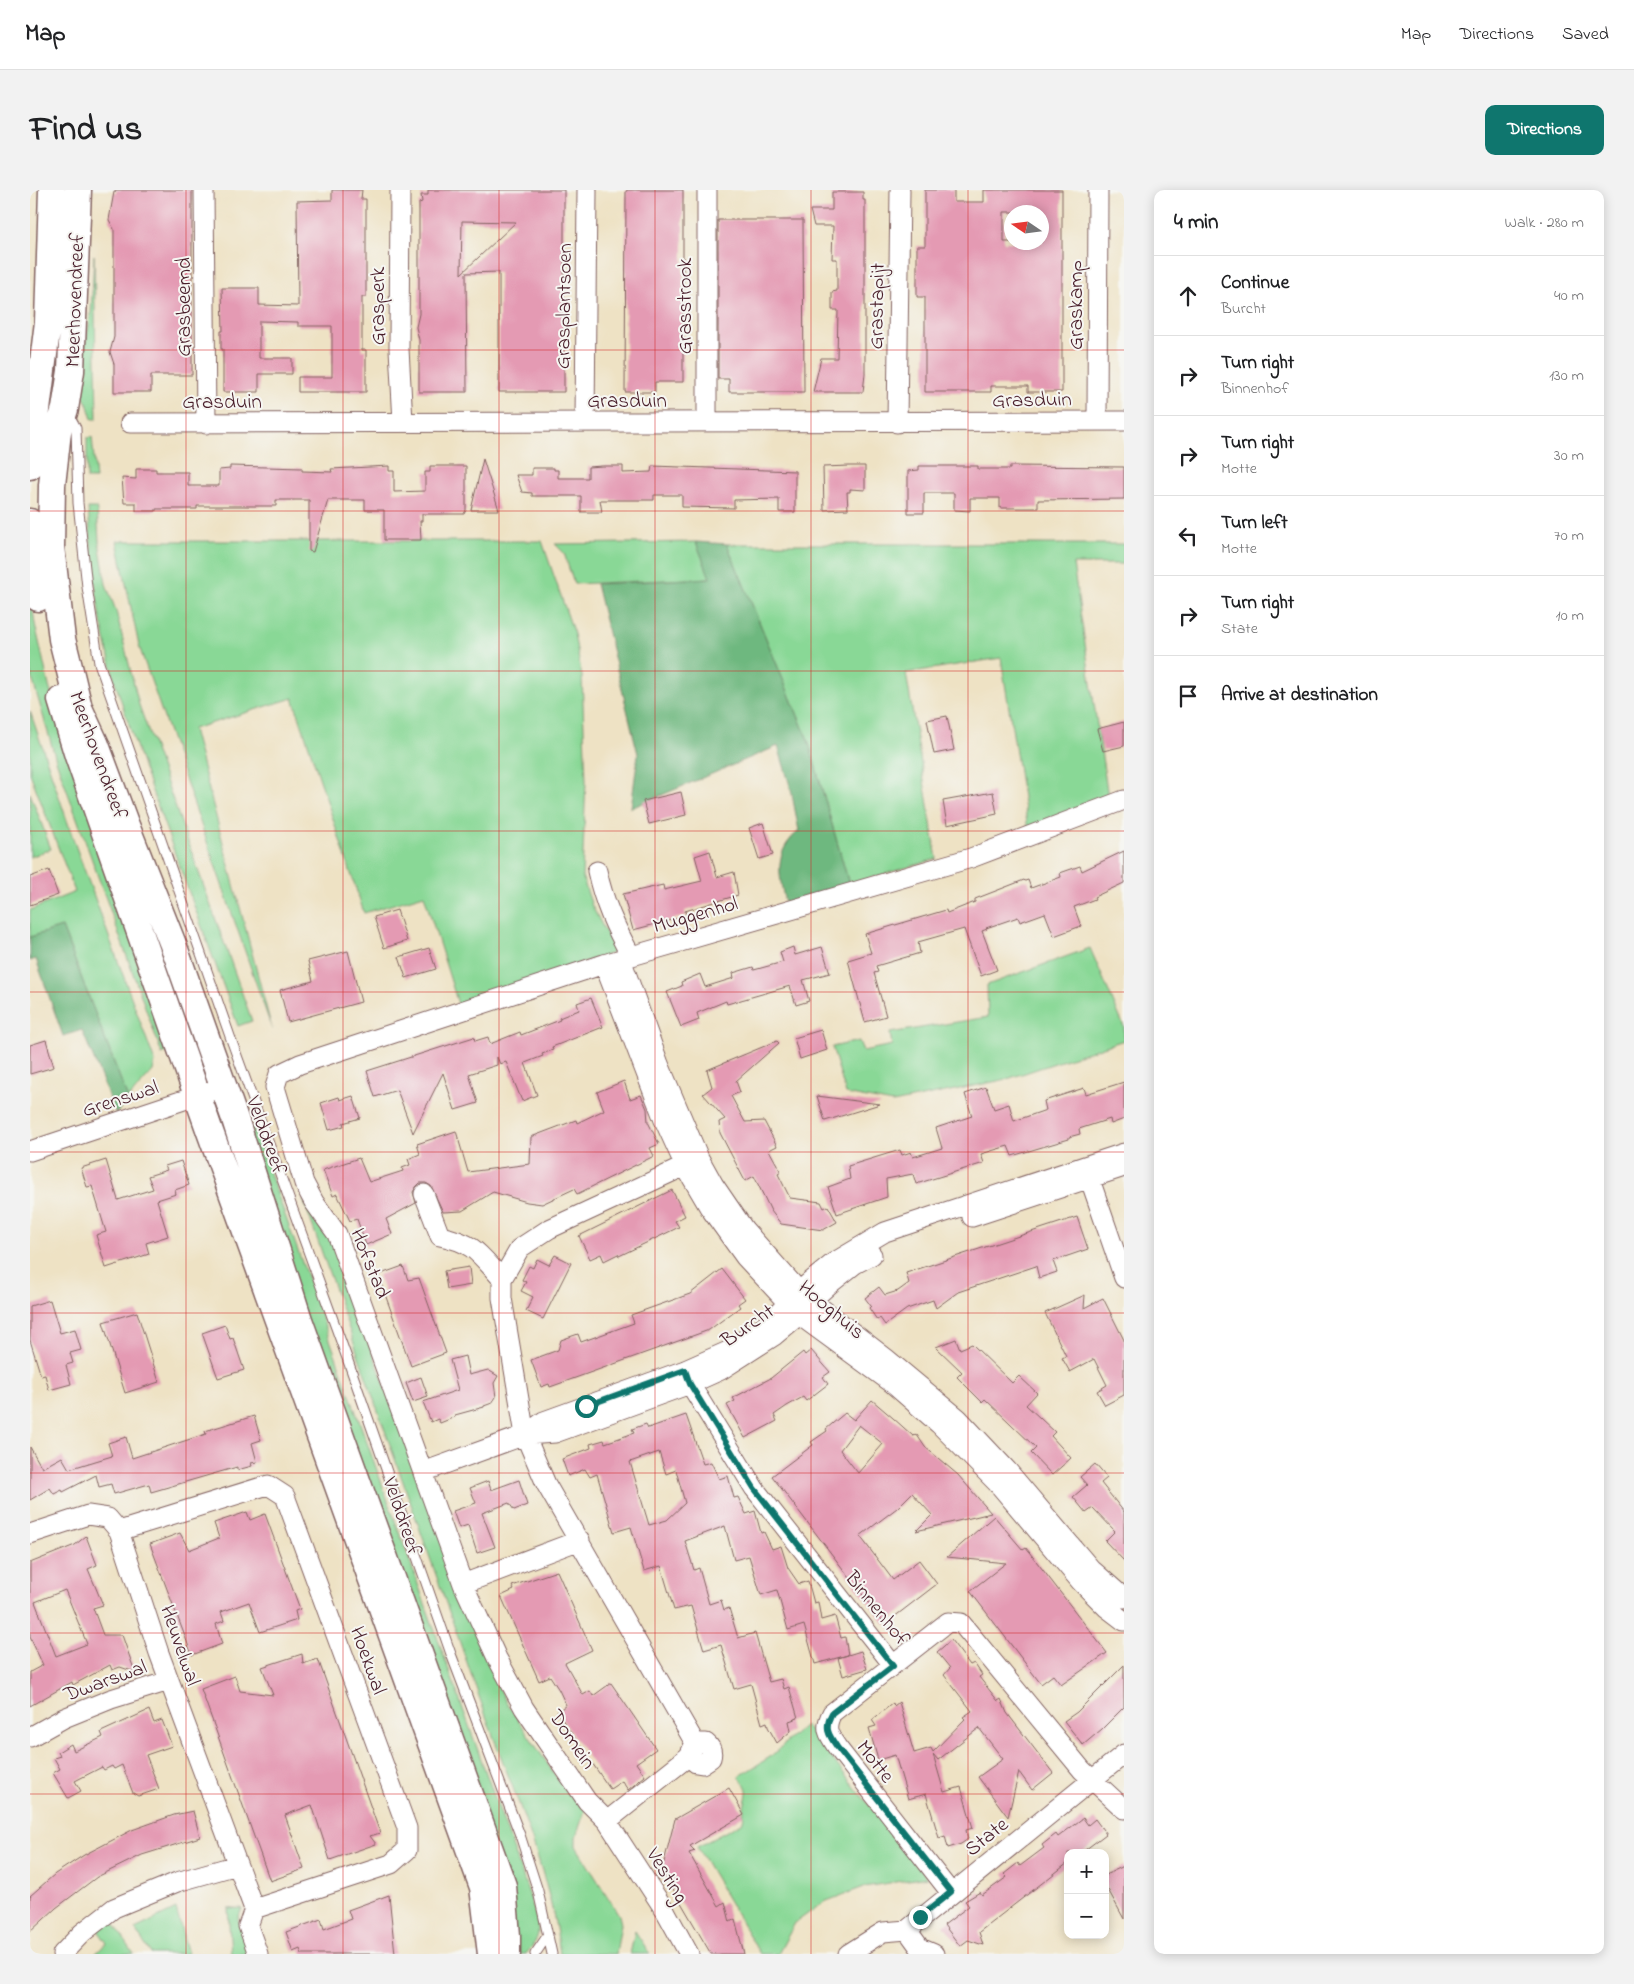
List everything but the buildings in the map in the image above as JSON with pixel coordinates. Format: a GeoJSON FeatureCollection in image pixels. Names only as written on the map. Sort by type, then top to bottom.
{"type":"FeatureCollection","features":[{"type":"Feature","properties":{"kind":"main road","name":"Meerhovendreef"},"geometry":{"type":"LineString","coordinates":[[30,466],[48,322],[52,190]]}},
{"type":"Feature","properties":{"kind":"main road","name":"Meerhovendreef"},"geometry":{"type":"LineString","coordinates":[[78,190],[71,371],[62,405],[52,485],[51,548],[62,639],[79,708],[96,745],[174,947],[235,1082]]}},
{"type":"Feature","properties":{"kind":"main road","name":"Meerhovendreef"},"geometry":{"type":"LineString","coordinates":[[30,522],[39,603],[52,673],[78,756],[197,1095]]}},
{"type":"Feature","properties":{"kind":"main road","name":"Velddreef"},"geometry":{"type":"LineString","coordinates":[[235,1082],[299,1320],[503,1886],[507,1954]]}},
{"type":"Feature","properties":{"kind":"main road"},"geometry":{"type":"LineString","coordinates":[[197,1095],[483,1887],[491,1954]]}},
{"type":"Feature","properties":{"kind":"street","name":"Grasbeemd"},"geometry":{"type":"LineString","coordinates":[[204,190],[206,424]]}},
{"type":"Feature","properties":{"kind":"street","name":"Grasperk"},"geometry":{"type":"LineString","coordinates":[[400,190],[400,349],[403,422]]}},
{"type":"Feature","properties":{"kind":"street","name":"Grasplantsoen"},"geometry":{"type":"LineString","coordinates":[[585,422],[587,190]]}},
{"type":"Feature","properties":{"kind":"street","name":"Grasstrook"},"geometry":{"type":"LineString","coordinates":[[707,190],[707,422]]}},
{"type":"Feature","properties":{"kind":"street","name":"Grastapijt"},"geometry":{"type":"LineString","coordinates":[[898,422],[900,190]]}},
{"type":"Feature","properties":{"kind":"street","name":"Graskamp"},"geometry":{"type":"LineString","coordinates":[[1097,420],[1098,190]]}},
{"type":"Feature","properties":{"kind":"street","name":"Grasduin"},"geometry":{"type":"LineString","coordinates":[[130,423],[1124,420]]}},
{"type":"Feature","properties":{"kind":"street","name":"Muggenhol"},"geometry":{"type":"LineString","coordinates":[[279,1074],[300,1064],[618,959],[971,858],[1124,800]]}},
{"type":"Feature","properties":{"kind":"street","name":"Hooghuis"},"geometry":{"type":"LineString","coordinates":[[597,871],[603,897],[612,920],[618,959],[660,1064],[692,1162],[714,1186],[799,1303],[939,1424],[1000,1486],[1081,1582],[1107,1608],[1124,1621]]}},
{"type":"Feature","properties":{"kind":"street","name":"Hofstad"},"geometry":{"type":"LineString","coordinates":[[279,1074],[275,1087],[304,1183],[314,1202],[337,1234],[423,1472]]}},
{"type":"Feature","properties":{"kind":"street","name":"Grenswal"},"geometry":{"type":"LineString","coordinates":[[30,1151],[235,1082]]}},
{"type":"Feature","properties":{"kind":"street","name":"Burcht"},"geometry":{"type":"LineString","coordinates":[[423,1472],[525,1435],[555,1433],[687,1377],[721,1370],[750,1352],[799,1303],[854,1264],[896,1241],[1087,1172],[1124,1153]]}},
{"type":"Feature","properties":{"kind":"street"},"geometry":{"type":"LineString","coordinates":[[607,1821],[692,1749],[580,1540],[546,1484],[525,1435],[502,1298],[502,1279],[520,1248],[549,1229],[692,1162]]}},
{"type":"Feature","properties":{"kind":"street","name":"Burcht"},"geometry":{"type":"LineString","coordinates":[[1087,1172],[1124,1167]]}},
{"type":"Feature","properties":{"kind":"street"},"geometry":{"type":"LineString","coordinates":[[1087,1172],[1124,1278]]}},
{"type":"Feature","properties":{"kind":"street"},"geometry":{"type":"LineString","coordinates":[[424,1194],[440,1236],[458,1240],[472,1246],[502,1279]]}},
{"type":"Feature","properties":{"kind":"street","name":"Hooghuis"},"geometry":{"type":"LineString","coordinates":[[799,1303],[887,1359],[958,1418],[1007,1470],[1091,1569],[1124,1598]]}},
{"type":"Feature","properties":{"kind":"street","name":"Binnenhof"},"geometry":{"type":"LineString","coordinates":[[687,1377],[754,1488],[893,1666],[948,1622],[961,1623],[1082,1770],[1124,1809]]}},
{"type":"Feature","properties":{"kind":"street","name":"Domein"},"geometry":{"type":"LineString","coordinates":[[423,1472],[463,1584],[497,1658],[524,1708],[587,1801],[607,1821]]}},
{"type":"Feature","properties":{"kind":"street","name":"Hoekwal"},"geometry":{"type":"LineString","coordinates":[[119,1531],[268,1485],[285,1496],[407,1828],[407,1850],[391,1864],[254,1909]]}},
{"type":"Feature","properties":{"kind":"street"},"geometry":{"type":"LineString","coordinates":[[30,1534],[88,1515],[108,1518],[119,1531]]}},
{"type":"Feature","properties":{"kind":"street","name":"Heuvelwal"},"geometry":{"type":"LineString","coordinates":[[119,1531],[169,1680],[254,1909],[248,1926],[258,1954]]}},
{"type":"Feature","properties":{"kind":"street"},"geometry":{"type":"LineString","coordinates":[[463,1584],[580,1540]]}},
{"type":"Feature","properties":{"kind":"street","name":"Motte"},"geometry":{"type":"LineString","coordinates":[[893,1666],[832,1713],[827,1722],[826,1730],[837,1747],[951,1892]]}},
{"type":"Feature","properties":{"kind":"street","name":"Dwarswal"},"geometry":{"type":"LineString","coordinates":[[30,1737],[111,1699],[169,1680]]}},
{"type":"Feature","properties":{"kind":"street","name":"State"},"geometry":{"type":"LineString","coordinates":[[906,1930],[1124,1754]]}},
{"type":"Feature","properties":{"kind":"street","name":"Vesting"},"geometry":{"type":"LineString","coordinates":[[607,1821],[666,1912],[689,1954]]}},
{"type":"Feature","properties":{"kind":"street"},"geometry":{"type":"LineString","coordinates":[[62,1954],[82,1933],[114,1908],[177,1882],[237,1865]]}},
{"type":"Feature","properties":{"kind":"street"},"geometry":{"type":"LineString","coordinates":[[848,1954],[883,1932],[906,1930],[920,1948],[934,1954]]}},
{"type":"Feature","properties":{"kind":"lane","name":"Velddreef"},"geometry":{"type":"LineString","coordinates":[[235,1082],[520,1835],[538,1891],[552,1954]]}},
{"type":"Feature","properties":{"kind":"lane"},"geometry":{"type":"LineString","coordinates":[[535,1954],[548,1935]]}},
{"type":"Feature","properties":{"kind":"green space"},"geometry":{"type":"Polygon","coordinates":[[[94,255],[97,419],[92,419],[87,403],[78,387],[91,313],[94,255]]]}},
{"type":"Feature","properties":{"kind":"green space"},"geometry":{"type":"Polygon","coordinates":[[[92,437],[96,479],[87,479],[87,438],[92,437]]]}},
{"type":"Feature","properties":{"kind":"green space"},"geometry":{"type":"Polygon","coordinates":[[[88,508],[97,508],[99,542],[106,584],[116,611],[139,705],[252,1021],[238,1026],[141,761],[114,679],[99,612],[88,508]]]}},
{"type":"Feature","properties":{"kind":"green space"},"geometry":{"type":"Polygon","coordinates":[[[117,541],[542,541],[574,634],[582,676],[586,781],[582,876],[592,906],[616,952],[458,1004],[424,895],[364,913],[293,698],[193,729],[272,1029],[139,646],[117,541]]]}},
{"type":"Feature","properties":{"kind":"green space"},"geometry":{"type":"Polygon","coordinates":[[[696,542],[711,578],[574,584],[564,553],[555,544],[696,542]]]}},
{"type":"Feature","properties":{"kind":"green space"},"geometry":{"type":"Polygon","coordinates":[[[696,542],[727,544],[808,740],[849,884],[785,903],[780,864],[785,847],[799,831],[791,789],[778,746],[631,808],[638,754],[596,584],[710,578],[696,542]]]}},
{"type":"Feature","properties":{"kind":"green space"},"geometry":{"type":"Polygon","coordinates":[[[727,544],[1124,544],[1124,564],[1073,564],[1108,797],[1028,829],[1001,658],[906,673],[937,859],[849,884],[808,740],[727,544]]]}},
{"type":"Feature","properties":{"kind":"green space"},"geometry":{"type":"Polygon","coordinates":[[[30,588],[35,624],[49,686],[66,746],[175,1049],[162,1054],[56,760],[30,671],[30,588]]]}},
{"type":"Feature","properties":{"kind":"green space"},"geometry":{"type":"Polygon","coordinates":[[[30,711],[76,847],[155,1062],[153,1071],[128,1099],[62,927],[30,937],[30,910],[75,892],[30,773],[30,711]]]}},
{"type":"Feature","properties":{"kind":"green space"},"geometry":{"type":"Polygon","coordinates":[[[30,793],[51,849],[30,857],[30,793]]]}},
{"type":"Feature","properties":{"kind":"green space"},"geometry":{"type":"Polygon","coordinates":[[[62,927],[128,1099],[116,1114],[82,1030],[63,1036],[36,959],[30,961],[30,937],[62,927]]]}},
{"type":"Feature","properties":{"kind":"green space"},"geometry":{"type":"Polygon","coordinates":[[[1090,948],[1124,1027],[1124,1040],[1007,1079],[893,1103],[846,1094],[832,1047],[859,1041],[863,1051],[892,1045],[890,1033],[988,1017],[987,985],[1090,948]]]}},
{"type":"Feature","properties":{"kind":"green space"},"geometry":{"type":"Polygon","coordinates":[[[253,1126],[530,1896],[538,1933],[535,1942],[526,1954],[513,1954],[243,1129],[253,1126]]]}},
{"type":"Feature","properties":{"kind":"green space"},"geometry":{"type":"Polygon","coordinates":[[[303,1199],[331,1239],[483,1652],[505,1700],[561,1784],[585,1810],[576,1837],[576,1846],[619,1915],[621,1924],[616,1954],[560,1954],[550,1898],[524,1816],[493,1736],[303,1199]]]}},
{"type":"Feature","properties":{"kind":"green space"},"geometry":{"type":"Polygon","coordinates":[[[805,1725],[927,1877],[864,1887],[824,1902],[795,1923],[778,1954],[760,1954],[697,1847],[742,1823],[747,1791],[745,1785],[738,1777],[770,1757],[805,1725]]]}},
{"type":"Feature","properties":{"kind":"green space"},"geometry":{"type":"Polygon","coordinates":[[[242,1908],[238,1919],[251,1954],[231,1954],[228,1909],[242,1908]]]}},
{"type":"Feature","properties":{"kind":"green space"},"geometry":{"type":"Polygon","coordinates":[[[176,1909],[188,1954],[151,1954],[135,1929],[176,1909]]]}},
{"type":"Feature","properties":{"kind":"green space"},"geometry":{"type":"Polygon","coordinates":[[[111,1919],[134,1954],[95,1954],[107,1943],[97,1929],[111,1919]]]}},
{"type":"Feature","properties":{"kind":"green space"},"geometry":{"type":"Polygon","coordinates":[[[635,1931],[650,1954],[630,1954],[635,1931]]]}},
{"type":"Feature","properties":{"kind":"route"},"geometry":{"type":"LineString","coordinates":[[586,1406],[685,1370],[690,1384],[754,1488],[893,1666],[832,1713],[827,1722],[826,1730],[837,1747],[951,1892],[920,1917]]}}]}
